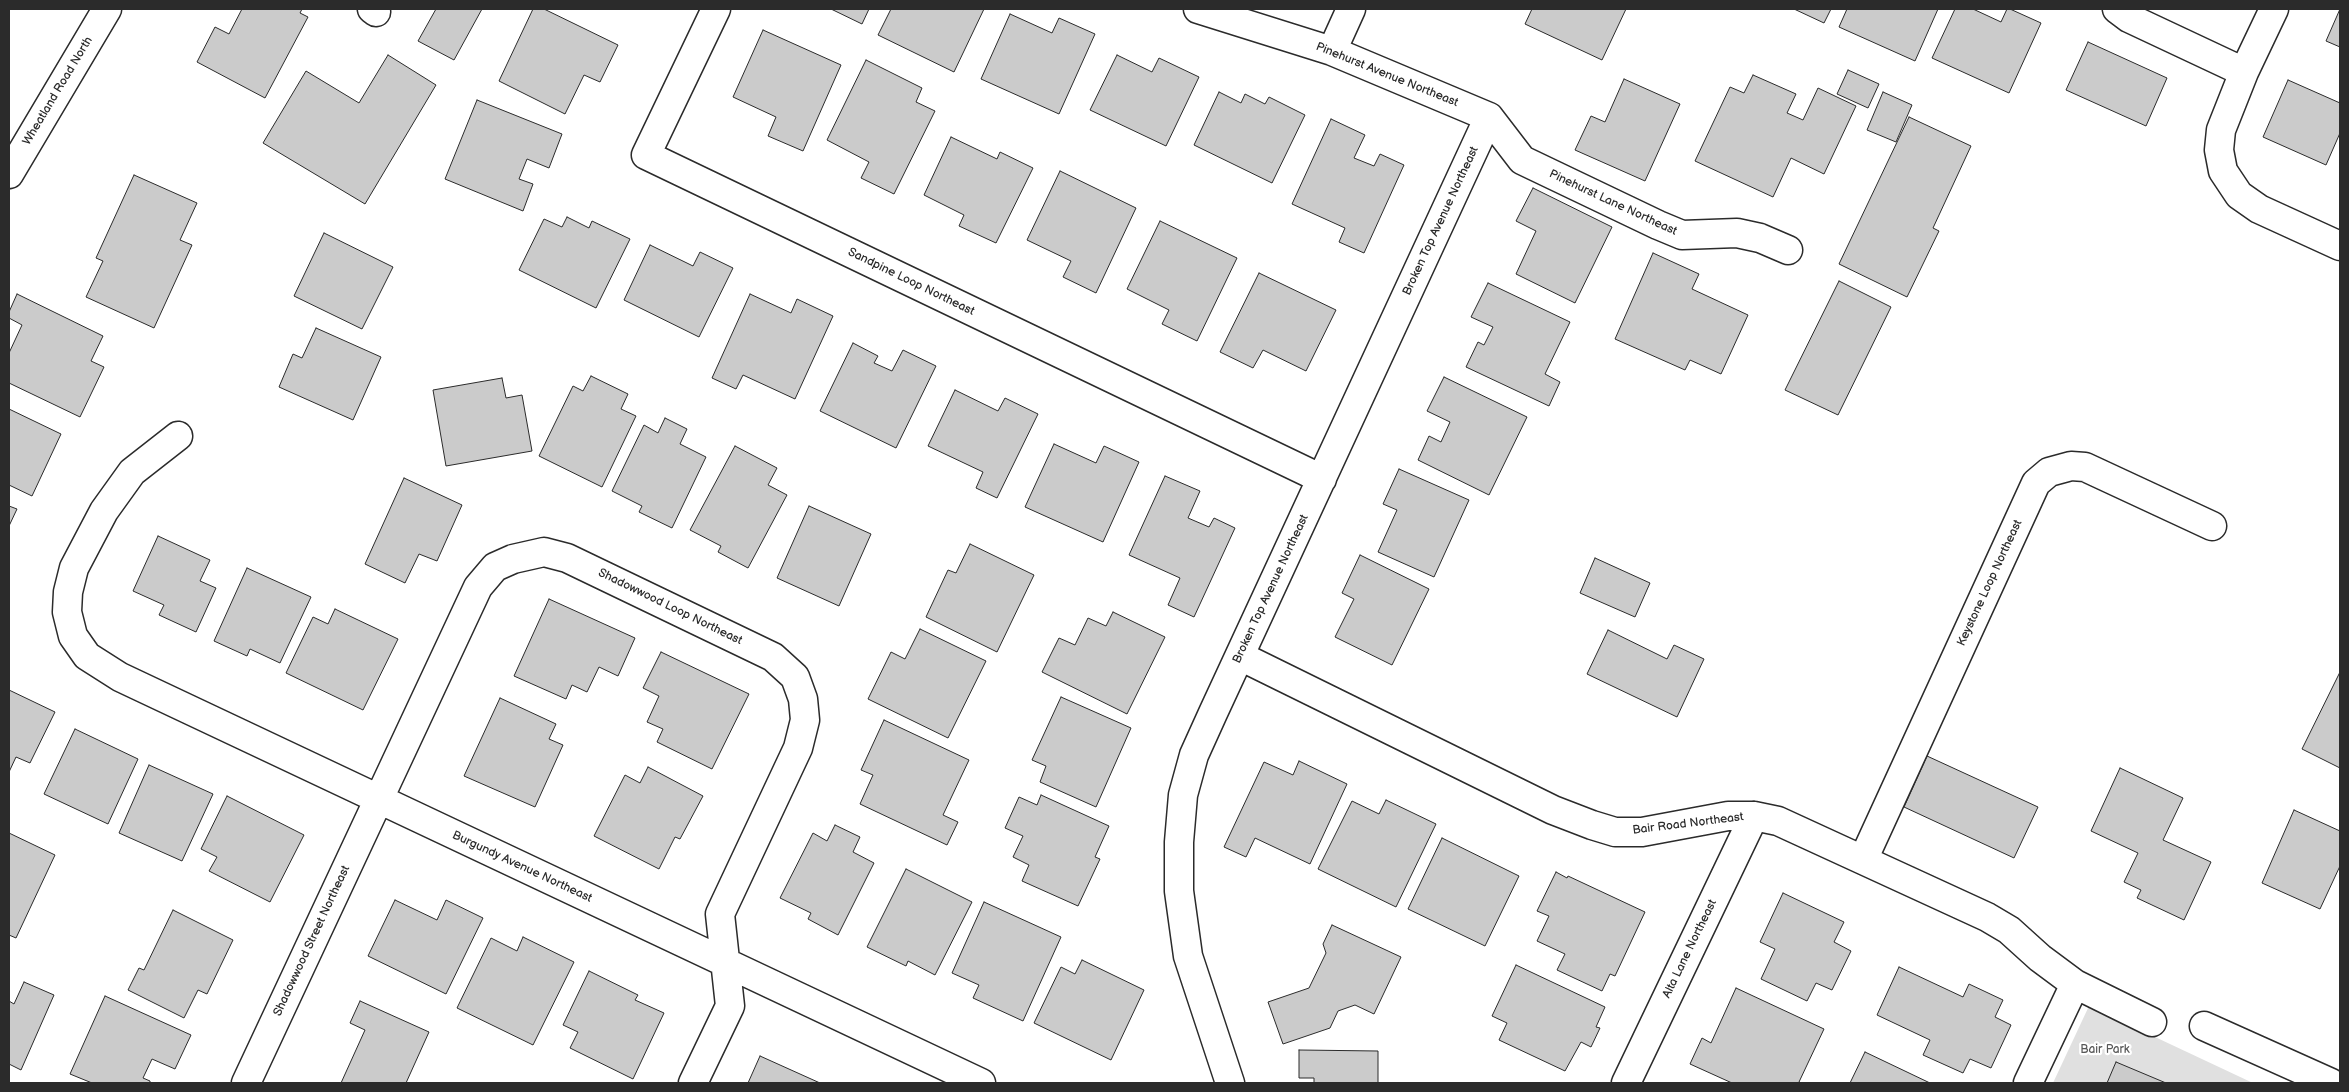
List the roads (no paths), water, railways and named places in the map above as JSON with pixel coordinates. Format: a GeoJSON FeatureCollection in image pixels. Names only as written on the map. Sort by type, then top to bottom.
{"type":"FeatureCollection","features":[{"type":"Feature","properties":{"kind":"street","name":"Wheatland Road North"},"geometry":{"type":"LineString","coordinates":[[9,174],[107,9]]}},
{"type":"Feature","properties":{"kind":"street","name":"Sandpine Loop Northeast"},"geometry":{"type":"LineString","coordinates":[[716,9],[646,155],[1322,479]]}},
{"type":"Feature","properties":{"kind":"street","name":"Pinehurst Avenue Northeast"},"geometry":{"type":"LineString","coordinates":[[1198,9],[1332,51],[1489,117]]}},
{"type":"Feature","properties":{"kind":"street"},"geometry":{"type":"LineString","coordinates":[[1332,51],[1351,9]]}},
{"type":"Feature","properties":{"kind":"street"},"geometry":{"type":"LineString","coordinates":[[2117,9],[2129,18],[2244,72]]}},
{"type":"Feature","properties":{"kind":"street"},"geometry":{"type":"LineString","coordinates":[[2274,9],[2244,72],[2221,130],[2219,150],[2223,171],[2229,184],[2239,195],[2258,209],[2340,246]]}},
{"type":"Feature","properties":{"kind":"street","name":"Broken Top Avenue Northeast"},"geometry":{"type":"LineString","coordinates":[[1230,1083],[1188,956],[1179,891],[1179,842],[1183,795],[1194,755],[1489,117]]}},
{"type":"Feature","properties":{"kind":"street","name":"Pinehurst Lane Northeast"},"geometry":{"type":"LineString","coordinates":[[1489,117],[1522,160],[1682,235],[1737,233],[1760,238],[1788,250]]}},
{"type":"Feature","properties":{"kind":"street","name":"Burgundy Avenue Northeast"},"geometry":{"type":"LineString","coordinates":[[178,436],[132,472],[104,511],[74,568],[68,592],[67,612],[73,636],[87,656],[120,677],[981,1083]]}},
{"type":"Feature","properties":{"kind":"street","name":"Keystone Loop Northeast"},"geometry":{"type":"LineString","coordinates":[[1863,860],[2036,483],[2050,472],[2070,466],[2085,467],[2212,526]]}},
{"type":"Feature","properties":{"kind":"street","name":"Shadowwood Loop Northeast"},"geometry":{"type":"LineString","coordinates":[[378,799],[478,587],[495,567],[513,559],[544,552],[567,558],[773,657],[795,677],[804,699],[805,720],[798,748],[720,914],[730,1006],[693,1083]]}},
{"type":"Feature","properties":{"kind":"street","name":"Bair Road Northeast"},"geometry":{"type":"LineString","coordinates":[[1240,656],[1553,810],[1592,825],[1615,832],[1642,832],[1728,816],[1754,816],[1778,821],[1987,917],[2009,930],[2040,958],[2075,984],[2152,1022]]}},
{"type":"Feature","properties":{"kind":"street","name":"Shadowwood Street Northeast"},"geometry":{"type":"LineString","coordinates":[[246,1083],[378,799]]}},
{"type":"Feature","properties":{"kind":"street","name":"Alta Lane Northeast"},"geometry":{"type":"LineString","coordinates":[[1626,1083],[1754,816]]}},
{"type":"Feature","properties":{"kind":"street"},"geometry":{"type":"LineString","coordinates":[[2028,1083],[2075,984]]}},
{"type":"Feature","properties":{"kind":"street"},"geometry":{"type":"LineString","coordinates":[[2204,1026],[2331,1083]]}},
{"type":"Feature","properties":{"kind":"park label","name":"Bair Park"},"geometry":{"type":"Point","coordinates":[2105,1050]}}]}
